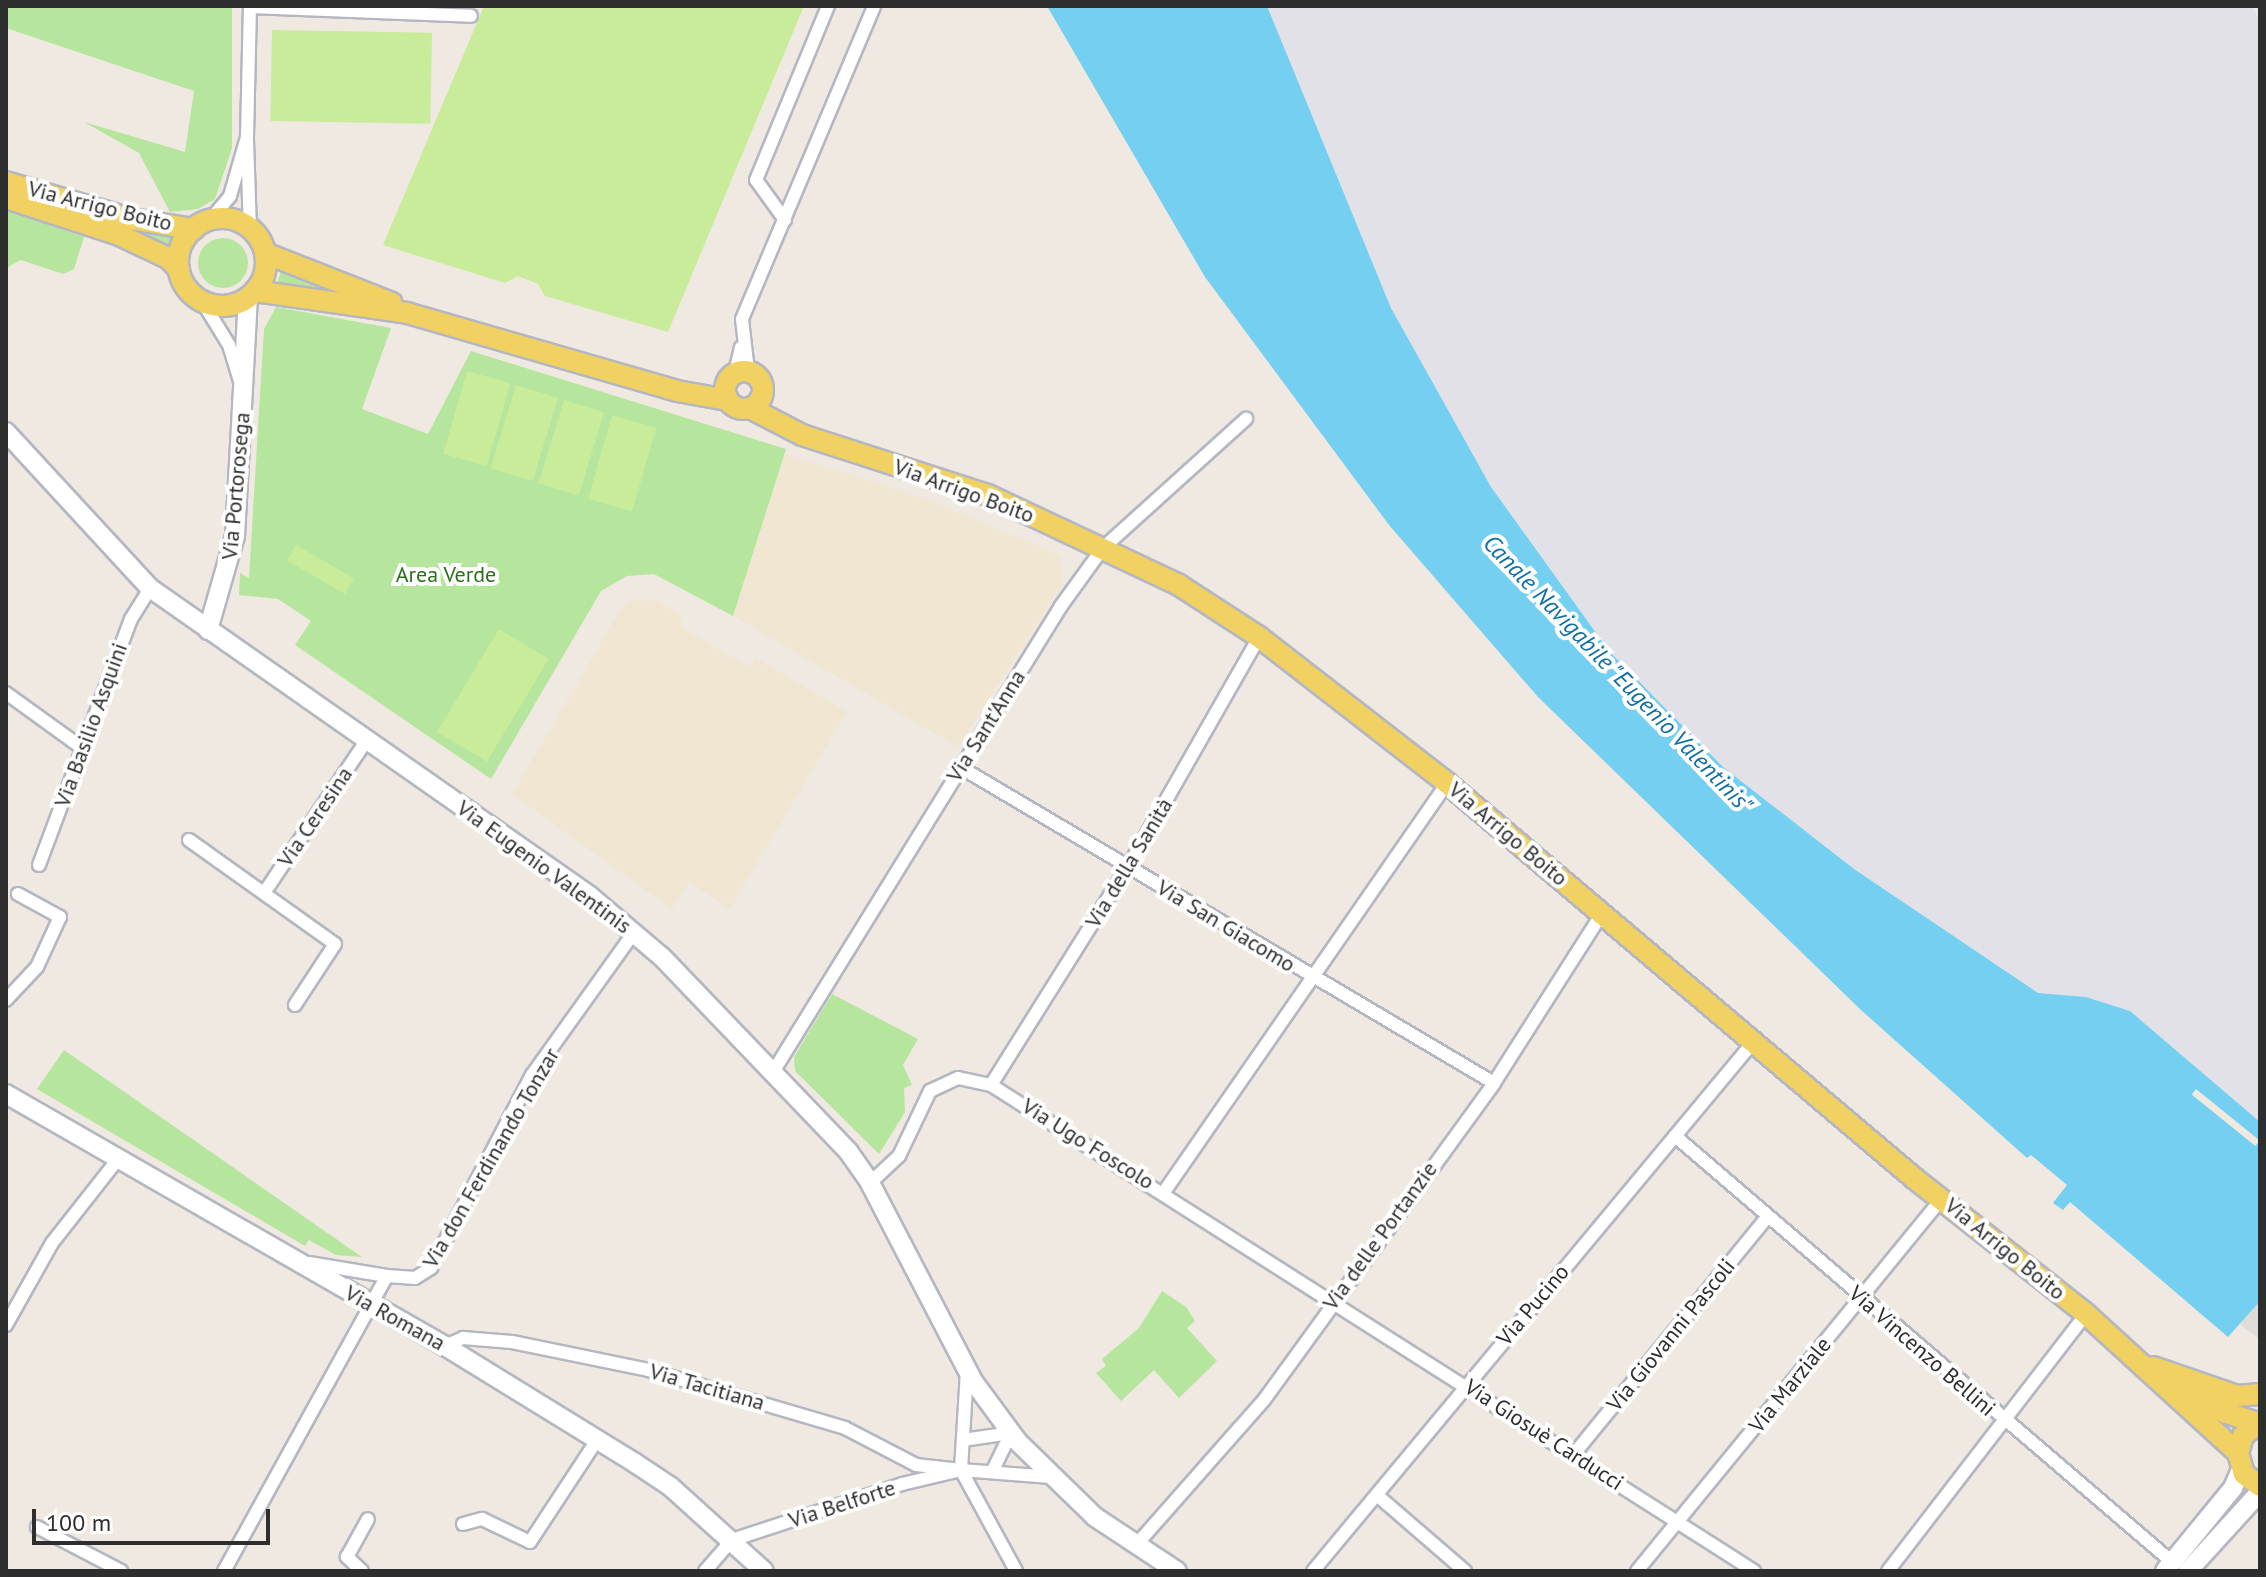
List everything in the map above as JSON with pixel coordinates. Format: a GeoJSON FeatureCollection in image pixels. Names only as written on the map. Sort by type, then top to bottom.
{"type":"FeatureCollection","features":[{"type":"Feature","properties":{"kind":"main road","name":"Via Arrigo Boito"},"geometry":{"type":"LineString","coordinates":[[6,182],[131,219],[202,224],[232,219],[250,229]]}},
{"type":"Feature","properties":{"kind":"main road","name":"Via Arrigo Boito"},"geometry":{"type":"LineString","coordinates":[[6,198],[117,234],[179,269]]}},
{"type":"Feature","properties":{"kind":"main road","name":"Via Arrigo Boito"},"geometry":{"type":"LineString","coordinates":[[202,224],[180,251],[179,269],[187,288],[202,301]]}},
{"type":"Feature","properties":{"kind":"main road"},"geometry":{"type":"LineString","coordinates":[[250,229],[265,253],[266,269],[252,294]]}},
{"type":"Feature","properties":{"kind":"main road"},"geometry":{"type":"LineString","coordinates":[[265,253],[407,313],[702,394],[734,383],[762,383],[755,405]]}},
{"type":"Feature","properties":{"kind":"main road"},"geometry":{"type":"LineString","coordinates":[[202,301],[221,306],[252,294],[407,313]]}},
{"type":"Feature","properties":{"kind":"main road","name":"Via Portorosega"},"geometry":{"type":"LineString","coordinates":[[208,630],[235,536],[242,387],[252,294]]}},
{"type":"Feature","properties":{"kind":"main road","name":"Via Arrigo Boito"},"geometry":{"type":"LineString","coordinates":[[734,383],[755,405],[802,435],[988,495],[1179,585],[1259,637],[1447,783],[1942,1199],[2086,1314],[2160,1378],[2260,1486]]}},
{"type":"Feature","properties":{"kind":"main road","name":"Via Eugenio Valentinis"},"geometry":{"type":"LineString","coordinates":[[6,432],[150,588],[635,931],[848,1151],[870,1183],[967,1368],[1011,1433],[1051,1477],[1177,1571]]}},
{"type":"Feature","properties":{"kind":"main road","name":"Via Romana"},"geometry":{"type":"LineString","coordinates":[[6,1094],[282,1256],[445,1346],[597,1440],[671,1487],[764,1571]]}},
{"type":"Feature","properties":{"kind":"main road"},"geometry":{"type":"LineString","coordinates":[[2144,1364],[2237,1396],[2260,1394]]}},
{"type":"Feature","properties":{"kind":"main road","name":"Via Arrigo Boito"},"geometry":{"type":"LineString","coordinates":[[2160,1378],[2226,1413],[2259,1423]]}},
{"type":"Feature","properties":{"kind":"main road"},"geometry":{"type":"LineString","coordinates":[[2175,1568],[2240,1461],[2243,1436],[2259,1423]]}},
{"type":"Feature","properties":{"kind":"main road"},"geometry":{"type":"LineString","coordinates":[[2175,1568],[2260,1492]]}},
{"type":"Feature","properties":{"kind":"street"},"geometry":{"type":"LineString","coordinates":[[250,229],[247,137],[250,6],[471,16]]}},
{"type":"Feature","properties":{"kind":"street"},"geometry":{"type":"LineString","coordinates":[[785,220],[766,200],[756,180],[828,6]]}},
{"type":"Feature","properties":{"kind":"street"},"geometry":{"type":"LineString","coordinates":[[734,383],[742,344],[742,319],[874,6]]}},
{"type":"Feature","properties":{"kind":"street"},"geometry":{"type":"LineString","coordinates":[[202,224],[230,196],[247,137]]}},
{"type":"Feature","properties":{"kind":"street","name":"Via Portorosega"},"geometry":{"type":"LineString","coordinates":[[202,301],[229,345],[242,387]]}},
{"type":"Feature","properties":{"kind":"street","name":"Via Sant'Anna"},"geometry":{"type":"LineString","coordinates":[[773,1072],[960,767],[1103,548],[1246,419]]}},
{"type":"Feature","properties":{"kind":"street","name":"Via Basilio Asquini"},"geometry":{"type":"LineString","coordinates":[[39,865],[131,619],[150,588]]}},
{"type":"Feature","properties":{"kind":"street","name":"Via della Sanità"},"geometry":{"type":"LineString","coordinates":[[991,1085],[1128,867],[1259,637]]}},
{"type":"Feature","properties":{"kind":"street"},"geometry":{"type":"LineString","coordinates":[[6,693],[81,747]]}},
{"type":"Feature","properties":{"kind":"street","name":"Via Ceresina"},"geometry":{"type":"LineString","coordinates":[[264,893],[366,741]]}},
{"type":"Feature","properties":{"kind":"street","name":"Via San Giacomo"},"geometry":{"type":"LineString","coordinates":[[960,767],[1494,1083]]}},
{"type":"Feature","properties":{"kind":"street"},"geometry":{"type":"LineString","coordinates":[[1164,1192],[1447,783]]}},
{"type":"Feature","properties":{"kind":"street"},"geometry":{"type":"LineString","coordinates":[[189,840],[335,944],[295,1005]]}},
{"type":"Feature","properties":{"kind":"street"},"geometry":{"type":"LineString","coordinates":[[6,1000],[37,967],[60,917],[18,894]]}},
{"type":"Feature","properties":{"kind":"street","name":"Via delle Portanzie"},"geometry":{"type":"LineString","coordinates":[[1137,1544],[1264,1400],[1333,1299],[1494,1083],[1603,912]]}},
{"type":"Feature","properties":{"kind":"street","name":"Via don Ferdinando Tonzar"},"geometry":{"type":"LineString","coordinates":[[282,1256],[387,1276],[415,1278],[431,1268],[532,1075],[635,931]]}},
{"type":"Feature","properties":{"kind":"street","name":"Via Pucino"},"geometry":{"type":"LineString","coordinates":[[1313,1571],[1755,1040]]}},
{"type":"Feature","properties":{"kind":"street","name":"Via Ugo Foscolo"},"geometry":{"type":"LineString","coordinates":[[870,1183],[899,1156],[930,1091],[958,1078],[991,1085],[1333,1299]]}},
{"type":"Feature","properties":{"kind":"street","name":"Via Vincenzo Bellini"},"geometry":{"type":"LineString","coordinates":[[1675,1136],[2175,1568]]}},
{"type":"Feature","properties":{"kind":"street"},"geometry":{"type":"LineString","coordinates":[[6,1325],[52,1243],[118,1159]]}},
{"type":"Feature","properties":{"kind":"street","name":"Via Marziale"},"geometry":{"type":"LineString","coordinates":[[1637,1571],[1942,1199]]}},
{"type":"Feature","properties":{"kind":"street","name":"Via Giovanni Pascoli"},"geometry":{"type":"LineString","coordinates":[[1574,1454],[1768,1216]]}},
{"type":"Feature","properties":{"kind":"street"},"geometry":{"type":"LineString","coordinates":[[224,1571],[387,1276]]}},
{"type":"Feature","properties":{"kind":"street","name":"Via Giosuè Carducci"},"geometry":{"type":"LineString","coordinates":[[1333,1299],[1754,1571]]}},
{"type":"Feature","properties":{"kind":"street"},"geometry":{"type":"LineString","coordinates":[[1888,1571],[2086,1314]]}},
{"type":"Feature","properties":{"kind":"street","name":"Via Tacitiana"},"geometry":{"type":"LineString","coordinates":[[445,1346],[463,1338],[512,1342],[648,1370],[845,1428],[873,1439],[906,1462],[961,1470]]}},
{"type":"Feature","properties":{"kind":"street"},"geometry":{"type":"LineString","coordinates":[[967,1368],[961,1470],[1016,1571]]}},
{"type":"Feature","properties":{"kind":"street"},"geometry":{"type":"LineString","coordinates":[[963,1440],[1011,1433]]}},
{"type":"Feature","properties":{"kind":"street"},"geometry":{"type":"LineString","coordinates":[[993,1470],[1011,1433]]}},
{"type":"Feature","properties":{"kind":"street"},"geometry":{"type":"LineString","coordinates":[[463,1524],[482,1519],[530,1542],[597,1440]]}},
{"type":"Feature","properties":{"kind":"street","name":"Via Belforte"},"geometry":{"type":"LineString","coordinates":[[732,1540],[877,1491],[961,1470],[993,1470],[1051,1477]]}},
{"type":"Feature","properties":{"kind":"street"},"geometry":{"type":"LineString","coordinates":[[1378,1496],[1465,1571]]}},
{"type":"Feature","properties":{"kind":"street"},"geometry":{"type":"LineString","coordinates":[[362,1571],[347,1557],[368,1519]]}},
{"type":"Feature","properties":{"kind":"street"},"geometry":{"type":"LineString","coordinates":[[37,1527],[121,1571]]}},
{"type":"Feature","properties":{"kind":"street"},"geometry":{"type":"LineString","coordinates":[[705,1571],[732,1540]]}},
{"type":"Feature","properties":{"kind":"shaded area"},"geometry":{"type":"Polygon","coordinates":[[[1267,6],[2253,6],[2260,22],[2260,1122],[2130,1011],[2086,997],[2038,993],[1854,869],[1723,767],[1609,651],[1491,487],[1391,308],[1267,6]]]}},
{"type":"Feature","properties":{"kind":"shaded area"},"geometry":{"type":"Polygon","coordinates":[[[784,454],[915,495],[1060,555],[1063,583],[958,747],[733,616],[784,454]]]}},
{"type":"Feature","properties":{"kind":"shaded area"},"geometry":{"type":"Polygon","coordinates":[[[634,600],[657,601],[679,613],[683,628],[749,667],[756,658],[847,712],[730,909],[689,882],[672,909],[512,794],[622,607],[634,600]]]}},
{"type":"Feature","properties":{"kind":"shaded area"},"geometry":{"type":"Polygon","coordinates":[[[2260,1300],[2260,1339],[2239,1324],[2260,1300]]]}},
{"type":"Feature","properties":{"kind":"green space"},"geometry":{"type":"Polygon","coordinates":[[[6,6],[232,6],[232,148],[215,199],[198,209],[170,212],[139,153],[84,122],[185,152],[194,91],[6,28],[6,6]]]}},
{"type":"Feature","properties":{"kind":"green space"},"geometry":{"type":"Polygon","coordinates":[[[484,6],[804,6],[668,332],[545,296],[538,284],[518,276],[505,283],[383,245],[484,6]]]}},
{"type":"Feature","properties":{"kind":"green space"},"geometry":{"type":"Polygon","coordinates":[[[272,30],[432,33],[430,124],[270,121],[272,30]]]}},
{"type":"Feature","properties":{"kind":"green space"},"geometry":{"type":"Polygon","coordinates":[[[6,210],[84,237],[74,269],[63,274],[21,260],[6,268],[6,210]]]}},
{"type":"Feature","properties":{"kind":"green space"},"geometry":{"type":"Polygon","coordinates":[[[133,227],[173,235],[168,248],[132,230],[133,227]]]}},
{"type":"Feature","properties":{"kind":"green space"},"geometry":{"type":"Polygon","coordinates":[[[223,238],[241,245],[248,263],[241,281],[223,288],[205,281],[198,263],[205,245],[223,238]]]}},
{"type":"Feature","properties":{"kind":"green space"},"geometry":{"type":"Polygon","coordinates":[[[281,271],[321,286],[321,291],[277,284],[281,271]]]}},
{"type":"Feature","properties":{"kind":"green space","name":"Area Verde"},"geometry":{"type":"Polygon","coordinates":[[[276,307],[391,328],[362,409],[428,434],[471,351],[786,449],[733,616],[654,574],[627,576],[601,591],[491,779],[295,645],[311,621],[278,599],[239,595],[240,573],[249,578],[264,329],[276,307]]]}},
{"type":"Feature","properties":{"kind":"green space"},"geometry":{"type":"Polygon","coordinates":[[[467,371],[510,383],[487,466],[443,454],[467,371]]]}},
{"type":"Feature","properties":{"kind":"green space"},"geometry":{"type":"Polygon","coordinates":[[[516,385],[558,398],[533,481],[491,468],[516,385]]]}},
{"type":"Feature","properties":{"kind":"green space"},"geometry":{"type":"Polygon","coordinates":[[[564,400],[604,412],[579,495],[539,483],[564,400]]]}},
{"type":"Feature","properties":{"kind":"green space"},"geometry":{"type":"Polygon","coordinates":[[[612,415],[656,428],[632,511],[588,499],[612,415]]]}},
{"type":"Feature","properties":{"kind":"green space"},"geometry":{"type":"Polygon","coordinates":[[[296,545],[354,578],[345,594],[287,561],[296,545]]]}},
{"type":"Feature","properties":{"kind":"green space"},"geometry":{"type":"Polygon","coordinates":[[[499,629],[549,659],[487,762],[437,732],[499,629]]]}},
{"type":"Feature","properties":{"kind":"green space"},"geometry":{"type":"Polygon","coordinates":[[[832,994],[918,1039],[903,1065],[912,1085],[904,1088],[905,1112],[879,1154],[795,1071],[794,1057],[832,994]]]}},
{"type":"Feature","properties":{"kind":"green space"},"geometry":{"type":"Polygon","coordinates":[[[64,1050],[362,1257],[336,1255],[309,1240],[305,1246],[37,1089],[64,1050]]]}},
{"type":"Feature","properties":{"kind":"green space"},"geometry":{"type":"Polygon","coordinates":[[[1162,1291],[1186,1307],[1195,1321],[1187,1328],[1217,1361],[1179,1398],[1154,1370],[1121,1401],[1096,1373],[1106,1366],[1102,1359],[1139,1328],[1162,1291]]]}},
{"type":"Feature","properties":{"kind":"water","name":"Canale Navigabile \"Eugenio Valentinis\""},"geometry":{"type":"Polygon","coordinates":[[[1047,6],[1267,6],[1391,308],[1491,487],[1609,651],[1723,767],[1854,869],[2038,993],[2086,997],[2130,1011],[2260,1122],[2260,1301],[2228,1337],[2070,1202],[2063,1210],[2053,1203],[2067,1185],[2031,1155],[2027,1158],[1861,1010],[1538,697],[1389,525],[1205,277],[1047,6]]]}},
{"type":"Feature","properties":{"kind":"pier"},"geometry":{"type":"Polygon","coordinates":[[[2196,1089],[2260,1141],[2255,1146],[2192,1094],[2196,1089]]]}}]}
